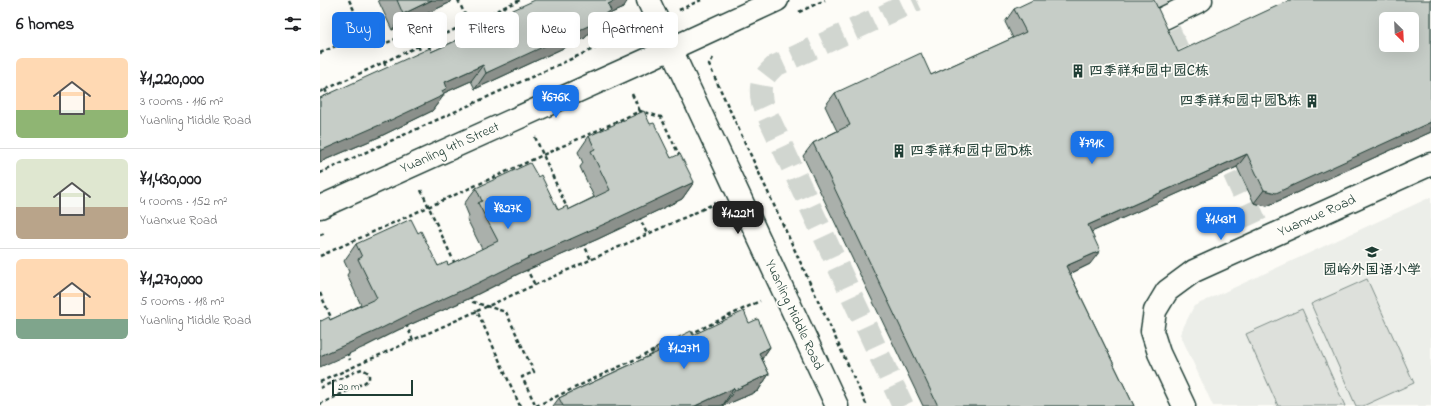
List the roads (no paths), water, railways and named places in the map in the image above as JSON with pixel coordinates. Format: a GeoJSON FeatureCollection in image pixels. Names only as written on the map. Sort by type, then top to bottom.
{"type":"FeatureCollection","features":[{"type":"Feature","properties":{"kind":"street","name":"Yuanling Middle Road"},"geometry":{"type":"LineString","coordinates":[[648,0],[837,406]]}},
{"type":"Feature","properties":{"kind":"street","name":"Yuanling 4th Street"},"geometry":{"type":"LineString","coordinates":[[320,207],[777,0]]}},
{"type":"Feature","properties":{"kind":"street"},"geometry":{"type":"LineString","coordinates":[[1164,18],[1201,0]]}},
{"type":"Feature","properties":{"kind":"street","name":"Yuanxue Road"},"geometry":{"type":"LineString","coordinates":[[1184,406],[1159,353],[1152,331],[1154,311],[1167,291],[1194,271],[1431,164]]}},
{"type":"Feature","properties":{"kind":"tunnel"},"geometry":{"type":"LineString","coordinates":[[903,406],[762,103],[761,86],[764,78],[775,66],[917,0]]}},
{"type":"Feature","properties":{"kind":"tunnel"},"geometry":{"type":"LineString","coordinates":[[1156,0],[1191,79]]}},
{"type":"Feature","properties":{"kind":"tunnel"},"geometry":{"type":"LineString","coordinates":[[1220,143],[1264,240]]}},
{"type":"Feature","properties":{"kind":"place","name":"四季祥和园中园C栋"},"geometry":{"type":"Point","coordinates":[1078,71]}},
{"type":"Feature","properties":{"kind":"place","name":"四季祥和园中园B栋"},"geometry":{"type":"Point","coordinates":[1312,101]}},
{"type":"Feature","properties":{"kind":"place","name":"四季祥和园中园D栋"},"geometry":{"type":"Point","coordinates":[899,151]}},
{"type":"Feature","properties":{"kind":"place","name":"园岭外国语小学"},"geometry":{"type":"Point","coordinates":[1372,252]}}]}
